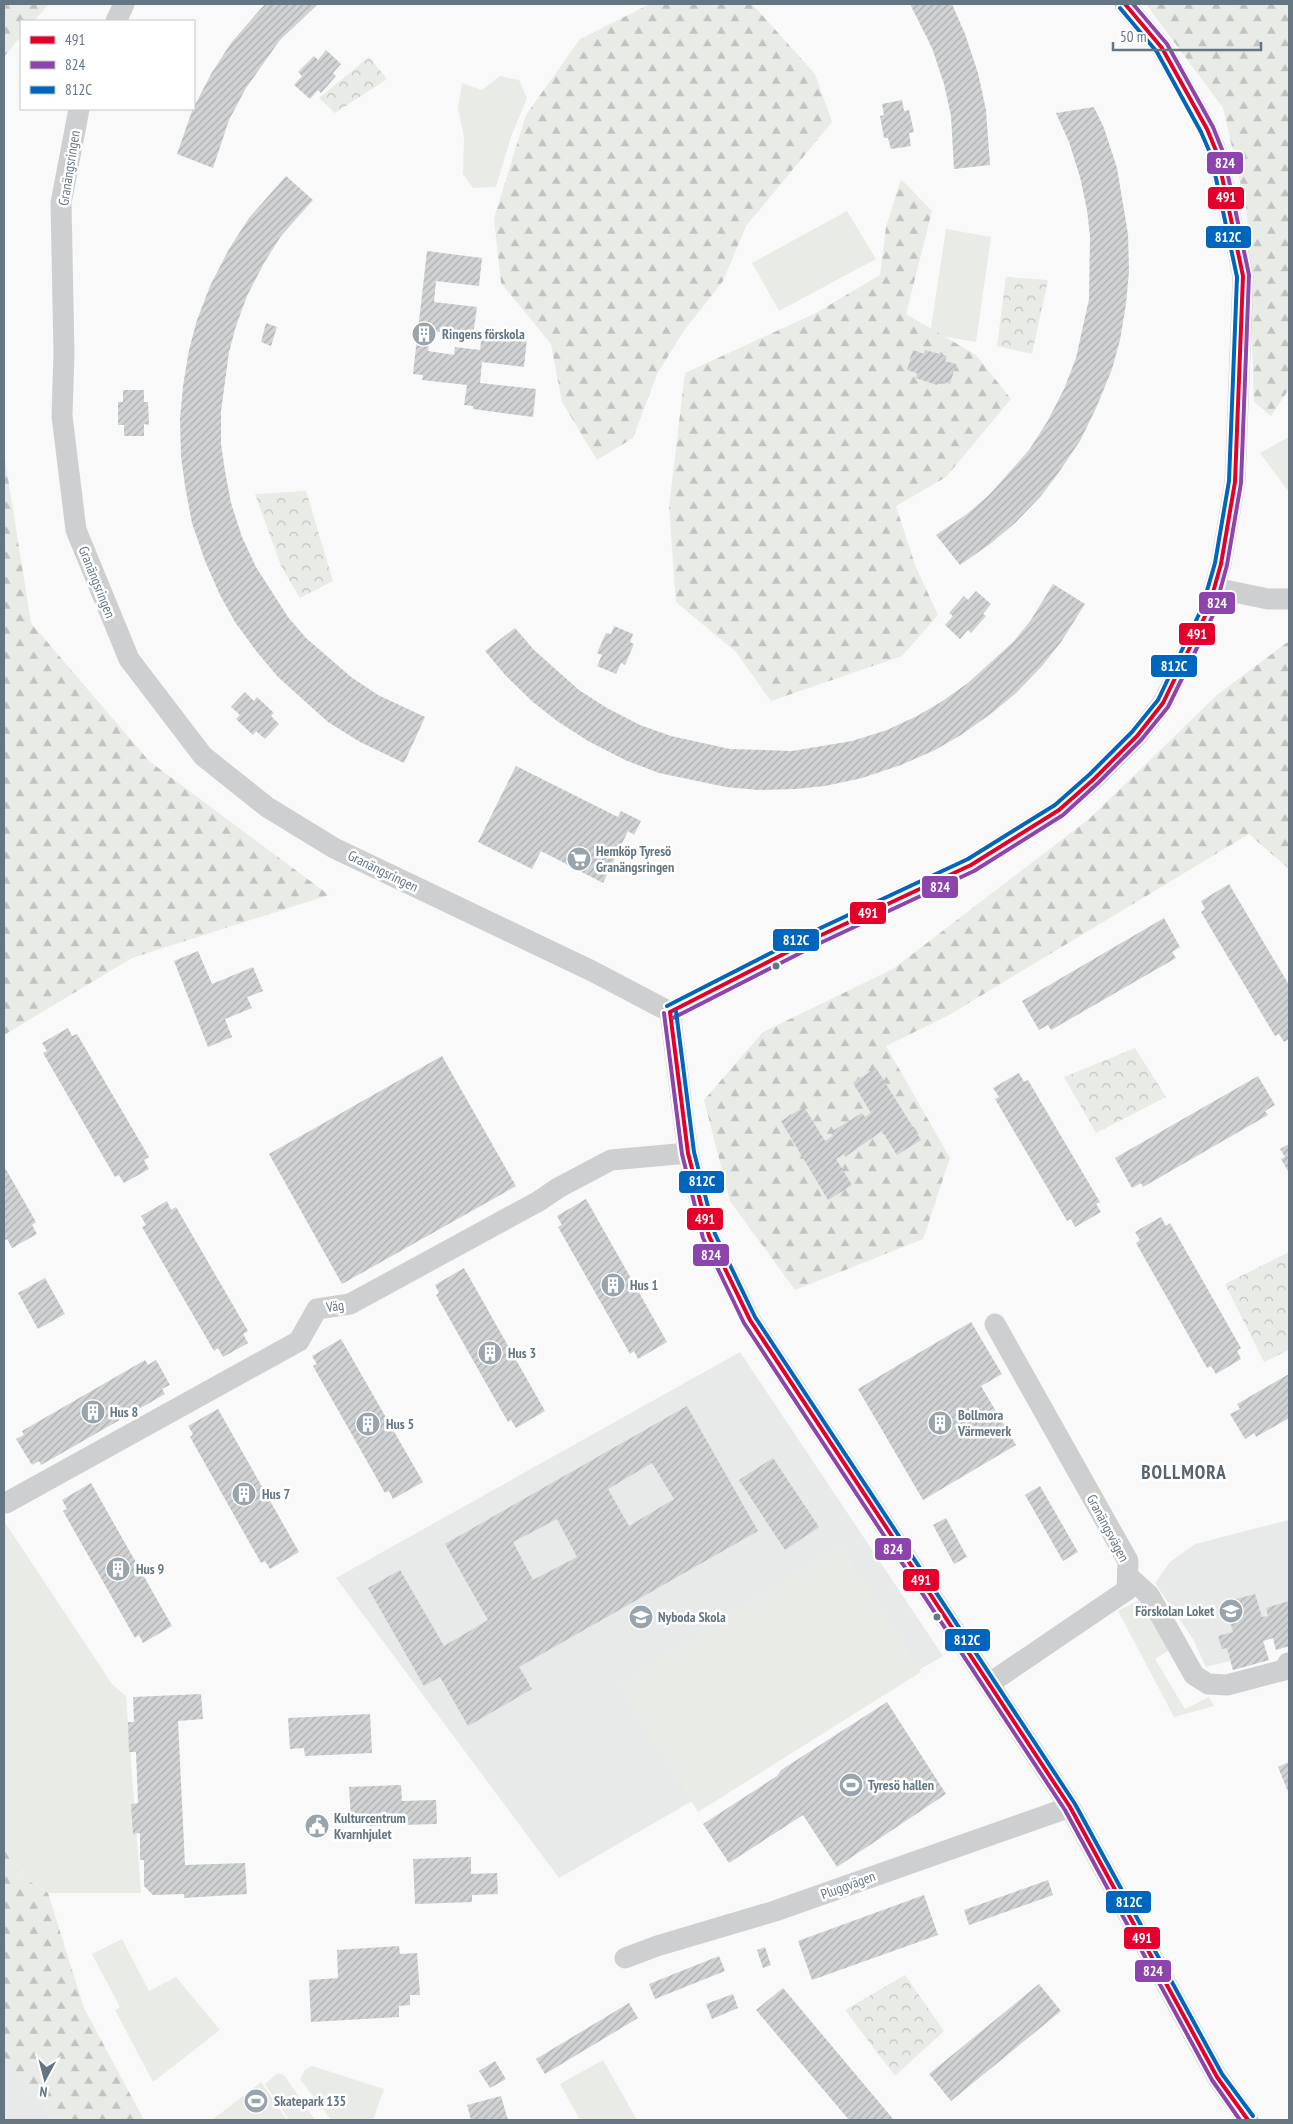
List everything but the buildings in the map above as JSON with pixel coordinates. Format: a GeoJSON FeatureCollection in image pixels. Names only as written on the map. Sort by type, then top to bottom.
{"type":"FeatureCollection","features":[{"type":"Feature","properties":{"kind":"street"},"geometry":{"type":"LineString","coordinates":[[116,20],[124,4]]}},
{"type":"Feature","properties":{"kind":"street"},"geometry":{"type":"LineString","coordinates":[[1125,4],[1162,48],[1207,129],[1218,153],[1243,276],[1235,482],[1222,564],[1208,610],[1162,703],[1138,736],[1059,810],[971,865],[815,938],[670,1012],[688,1153],[709,1236],[750,1320],[1070,1807],[1217,2077],[1248,2120]]}},
{"type":"Feature","properties":{"kind":"street","name":"Granängsringen"},"geometry":{"type":"LineString","coordinates":[[79,110],[61,203],[64,353],[62,416],[76,530],[128,659],[203,756],[267,807],[334,848],[592,971],[670,1012]]}},
{"type":"Feature","properties":{"kind":"street"},"geometry":{"type":"LineString","coordinates":[[1215,588],[1268,599],[1289,599]]}},
{"type":"Feature","properties":{"kind":"street","name":"Väg"},"geometry":{"type":"LineString","coordinates":[[6,1503],[299,1341],[317,1309],[350,1304],[611,1160],[688,1153]]}},
{"type":"Feature","properties":{"kind":"street","name":"Granängsvägen"},"geometry":{"type":"LineString","coordinates":[[990,1683],[1127,1590],[1128,1576],[1128,1562],[995,1324]]}},
{"type":"Feature","properties":{"kind":"street"},"geometry":{"type":"LineString","coordinates":[[1128,1576],[1149,1595],[1194,1675],[1208,1684],[1227,1685],[1274,1673],[1284,1670],[1288,1663]]}},
{"type":"Feature","properties":{"kind":"street","name":"Pluggvägen"},"geometry":{"type":"LineString","coordinates":[[624,1958],[657,1946],[775,1911],[1070,1807]]}},
{"type":"Feature","properties":{"kind":"shaded area","name":"Nyboda Skola"},"geometry":{"type":"Polygon","coordinates":[[[740,1352],[943,1656],[559,1878],[336,1578],[740,1352]]]}},
{"type":"Feature","properties":{"kind":"shaded area","name":"Förskolan Loket"},"geometry":{"type":"Polygon","coordinates":[[[1289,1520],[1289,1646],[1276,1650],[1273,1638],[1263,1641],[1269,1660],[1233,1670],[1230,1661],[1206,1667],[1193,1639],[1155,1583],[1170,1562],[1195,1544],[1289,1520]]]}},
{"type":"Feature","properties":{"kind":"shaded area"},"geometry":{"type":"Polygon","coordinates":[[[4,2056],[55,2120],[4,2120],[4,2056]]]}},
{"type":"Feature","properties":{"kind":"green space"},"geometry":{"type":"Polygon","coordinates":[[[4,4],[49,4],[35,20],[20,20],[20,37],[4,57],[4,4]]]}},
{"type":"Feature","properties":{"kind":"green space"},"geometry":{"type":"Polygon","coordinates":[[[650,4],[752,4],[815,74],[832,122],[746,226],[723,281],[683,332],[657,374],[633,438],[597,460],[562,402],[551,344],[501,283],[494,218],[526,115],[580,39],[650,4]]]}},
{"type":"Feature","properties":{"kind":"green space"},"geometry":{"type":"Polygon","coordinates":[[[1146,4],[1289,4],[1289,389],[1271,416],[1254,402],[1247,212],[1223,108],[1146,4]]]}},
{"type":"Feature","properties":{"kind":"green space"},"geometry":{"type":"Polygon","coordinates":[[[369,57],[387,79],[335,113],[319,98],[369,57]]]}},
{"type":"Feature","properties":{"kind":"green space"},"geometry":{"type":"Polygon","coordinates":[[[500,76],[519,80],[527,98],[511,137],[496,187],[473,188],[463,174],[464,138],[458,108],[462,83],[482,90],[500,76]]]}},
{"type":"Feature","properties":{"kind":"green space"},"geometry":{"type":"Polygon","coordinates":[[[901,179],[932,211],[906,314],[976,355],[1011,399],[946,477],[896,506],[915,565],[938,615],[902,656],[771,701],[736,652],[676,602],[669,507],[685,373],[816,313],[880,275],[886,227],[901,179]]]}},
{"type":"Feature","properties":{"kind":"green space"},"geometry":{"type":"Polygon","coordinates":[[[847,211],[876,259],[779,311],[752,263],[847,211]]]}},
{"type":"Feature","properties":{"kind":"green space"},"geometry":{"type":"Polygon","coordinates":[[[946,229],[991,237],[976,342],[930,334],[946,229]]]}},
{"type":"Feature","properties":{"kind":"green space"},"geometry":{"type":"Polygon","coordinates":[[[1006,277],[1048,280],[1032,354],[997,346],[1006,277]]]}},
{"type":"Feature","properties":{"kind":"green space"},"geometry":{"type":"Polygon","coordinates":[[[1289,437],[1289,492],[1260,453],[1289,437]]]}},
{"type":"Feature","properties":{"kind":"green space"},"geometry":{"type":"Polygon","coordinates":[[[4,453],[31,623],[149,761],[329,895],[132,958],[4,1035],[4,453]]]}},
{"type":"Feature","properties":{"kind":"green space"},"geometry":{"type":"Polygon","coordinates":[[[306,491],[333,581],[300,598],[281,566],[255,494],[306,491]]]}},
{"type":"Feature","properties":{"kind":"green space"},"geometry":{"type":"Polygon","coordinates":[[[1289,641],[1289,869],[1249,834],[949,1015],[886,1046],[950,1158],[923,1239],[795,1290],[730,1201],[704,1100],[763,1032],[893,969],[1089,819],[1217,695],[1289,641]]]}},
{"type":"Feature","properties":{"kind":"green space"},"geometry":{"type":"Polygon","coordinates":[[[1135,1048],[1166,1097],[1096,1133],[1064,1077],[1135,1048]]]}},
{"type":"Feature","properties":{"kind":"green space"},"geometry":{"type":"Polygon","coordinates":[[[1289,1252],[1289,1350],[1264,1362],[1225,1284],[1289,1252]]]}},
{"type":"Feature","properties":{"kind":"green space"},"geometry":{"type":"Polygon","coordinates":[[[4,1521],[112,1684],[126,1696],[141,1893],[48,1893],[19,1875],[4,1849],[4,1521]]]}},
{"type":"Feature","properties":{"kind":"green space"},"geometry":{"type":"Polygon","coordinates":[[[840,1545],[921,1672],[698,1812],[618,1685],[840,1545]]]}},
{"type":"Feature","properties":{"kind":"green space"},"geometry":{"type":"Polygon","coordinates":[[[1141,1599],[1169,1650],[1155,1659],[1185,1709],[1209,1697],[1214,1706],[1174,1717],[1118,1611],[1141,1599]]]}},
{"type":"Feature","properties":{"kind":"green space"},"geometry":{"type":"Polygon","coordinates":[[[4,1849],[19,1875],[48,1893],[84,2008],[144,2120],[55,2120],[4,2056],[4,1849]]]}},
{"type":"Feature","properties":{"kind":"green space"},"geometry":{"type":"Polygon","coordinates":[[[122,1939],[149,1991],[176,1977],[220,2030],[153,2082],[115,2010],[120,2007],[92,1954],[122,1939]]]}},
{"type":"Feature","properties":{"kind":"green space"},"geometry":{"type":"Polygon","coordinates":[[[905,1975],[944,2031],[895,2076],[845,2010],[905,1975]]]}},
{"type":"Feature","properties":{"kind":"green space"},"geometry":{"type":"Polygon","coordinates":[[[603,2060],[637,2120],[580,2120],[560,2084],[603,2060]]]}},
{"type":"Feature","properties":{"kind":"green space"},"geometry":{"type":"Polygon","coordinates":[[[312,2066],[384,2089],[373,2120],[331,2120],[300,2079],[305,2070],[312,2066]]]}},
{"type":"Feature","properties":{"kind":"green space"},"geometry":{"type":"Polygon","coordinates":[[[278,2073],[284,2075],[315,2120],[289,2120],[265,2084],[278,2073]]]}},
{"type":"Feature","properties":{"kind":"green space","name":"Skatepark 135"},"geometry":{"type":"Polygon","coordinates":[[[261,2082],[287,2120],[212,2120],[261,2082]]]}},
{"type":"Feature","properties":{"kind":"transit line","name":"491"},"geometry":{"type":"LineString","coordinates":[[670,1012],[815,938],[971,865],[1059,810],[1094,779],[1137,736],[1163,703],[1208,610],[1221,564],[1235,482],[1243,276],[1217,153],[1207,129],[1162,48],[1125,4]]}},
{"type":"Feature","properties":{"kind":"transit line","name":"824"},"geometry":{"type":"LineString","coordinates":[[673,1018],[818,944],[974,871],[1063,815],[1141,740],[1168,707],[1214,613],[1227,565],[1241,483],[1249,275],[1223,152],[1213,127],[1167,44],[1133,4]]}},
{"type":"Feature","properties":{"kind":"transit line","name":"812C"},"geometry":{"type":"LineString","coordinates":[[667,1006],[812,932],[968,859],[1055,805],[1090,774],[1132,732],[1158,700],[1202,608],[1215,563],[1229,481],[1237,277],[1211,155],[1201,132],[1157,52],[1120,8]]}},
{"type":"Feature","properties":{"kind":"transit line","name":"812C"},"geometry":{"type":"LineString","coordinates":[[676,1011],[694,1152],[715,1234],[755,1317],[1075,1804],[1222,2074],[1253,2116]]}},
{"type":"Feature","properties":{"kind":"transit line","name":"491"},"geometry":{"type":"LineString","coordinates":[[670,1012],[688,1153],[709,1236],[750,1320],[1070,1807],[1217,2077],[1248,2120]]}},
{"type":"Feature","properties":{"kind":"transit line","name":"824"},"geometry":{"type":"LineString","coordinates":[[664,1013],[682,1154],[703,1238],[744,1323],[1065,1810],[1212,2080],[1240,2120]]}},
{"type":"Feature","properties":{"kind":"place","name":"Ringens förskola"},"geometry":{"type":"Point","coordinates":[424,334]}},
{"type":"Feature","properties":{"kind":"place","name":"Hemköp Tyresö Granängsringen"},"geometry":{"type":"Point","coordinates":[579,859]}},
{"type":"Feature","properties":{"kind":"place","name":"Hus 1"},"geometry":{"type":"Point","coordinates":[613,1285]}},
{"type":"Feature","properties":{"kind":"place","name":"Hus 3"},"geometry":{"type":"Point","coordinates":[490,1353]}},
{"type":"Feature","properties":{"kind":"place","name":"Hus 8"},"geometry":{"type":"Point","coordinates":[93,1412]}},
{"type":"Feature","properties":{"kind":"place","name":"Bollmora Värmeverk"},"geometry":{"type":"Point","coordinates":[940,1423]}},
{"type":"Feature","properties":{"kind":"place","name":"Hus 5"},"geometry":{"type":"Point","coordinates":[368,1424]}},
{"type":"Feature","properties":{"kind":"place","name":"Hus 7"},"geometry":{"type":"Point","coordinates":[244,1494]}},
{"type":"Feature","properties":{"kind":"place","name":"Hus 9"},"geometry":{"type":"Point","coordinates":[118,1569]}},
{"type":"Feature","properties":{"kind":"place","name":"Förskolan Loket"},"geometry":{"type":"Point","coordinates":[1231,1611]}},
{"type":"Feature","properties":{"kind":"place","name":"Nyboda Skola"},"geometry":{"type":"Point","coordinates":[641,1617]}},
{"type":"Feature","properties":{"kind":"place","name":"Tyresö hallen"},"geometry":{"type":"Point","coordinates":[851,1785]}},
{"type":"Feature","properties":{"kind":"place","name":"Kulturcentrum Kvarnhjulet"},"geometry":{"type":"Point","coordinates":[317,1826]}},
{"type":"Feature","properties":{"kind":"place","name":"Skatepark 135"},"geometry":{"type":"Point","coordinates":[256,2101]}},
{"type":"Feature","properties":{"kind":"district","name":"BOLLMORA"},"geometry":{"type":"Point","coordinates":[1184,1472]}}]}
